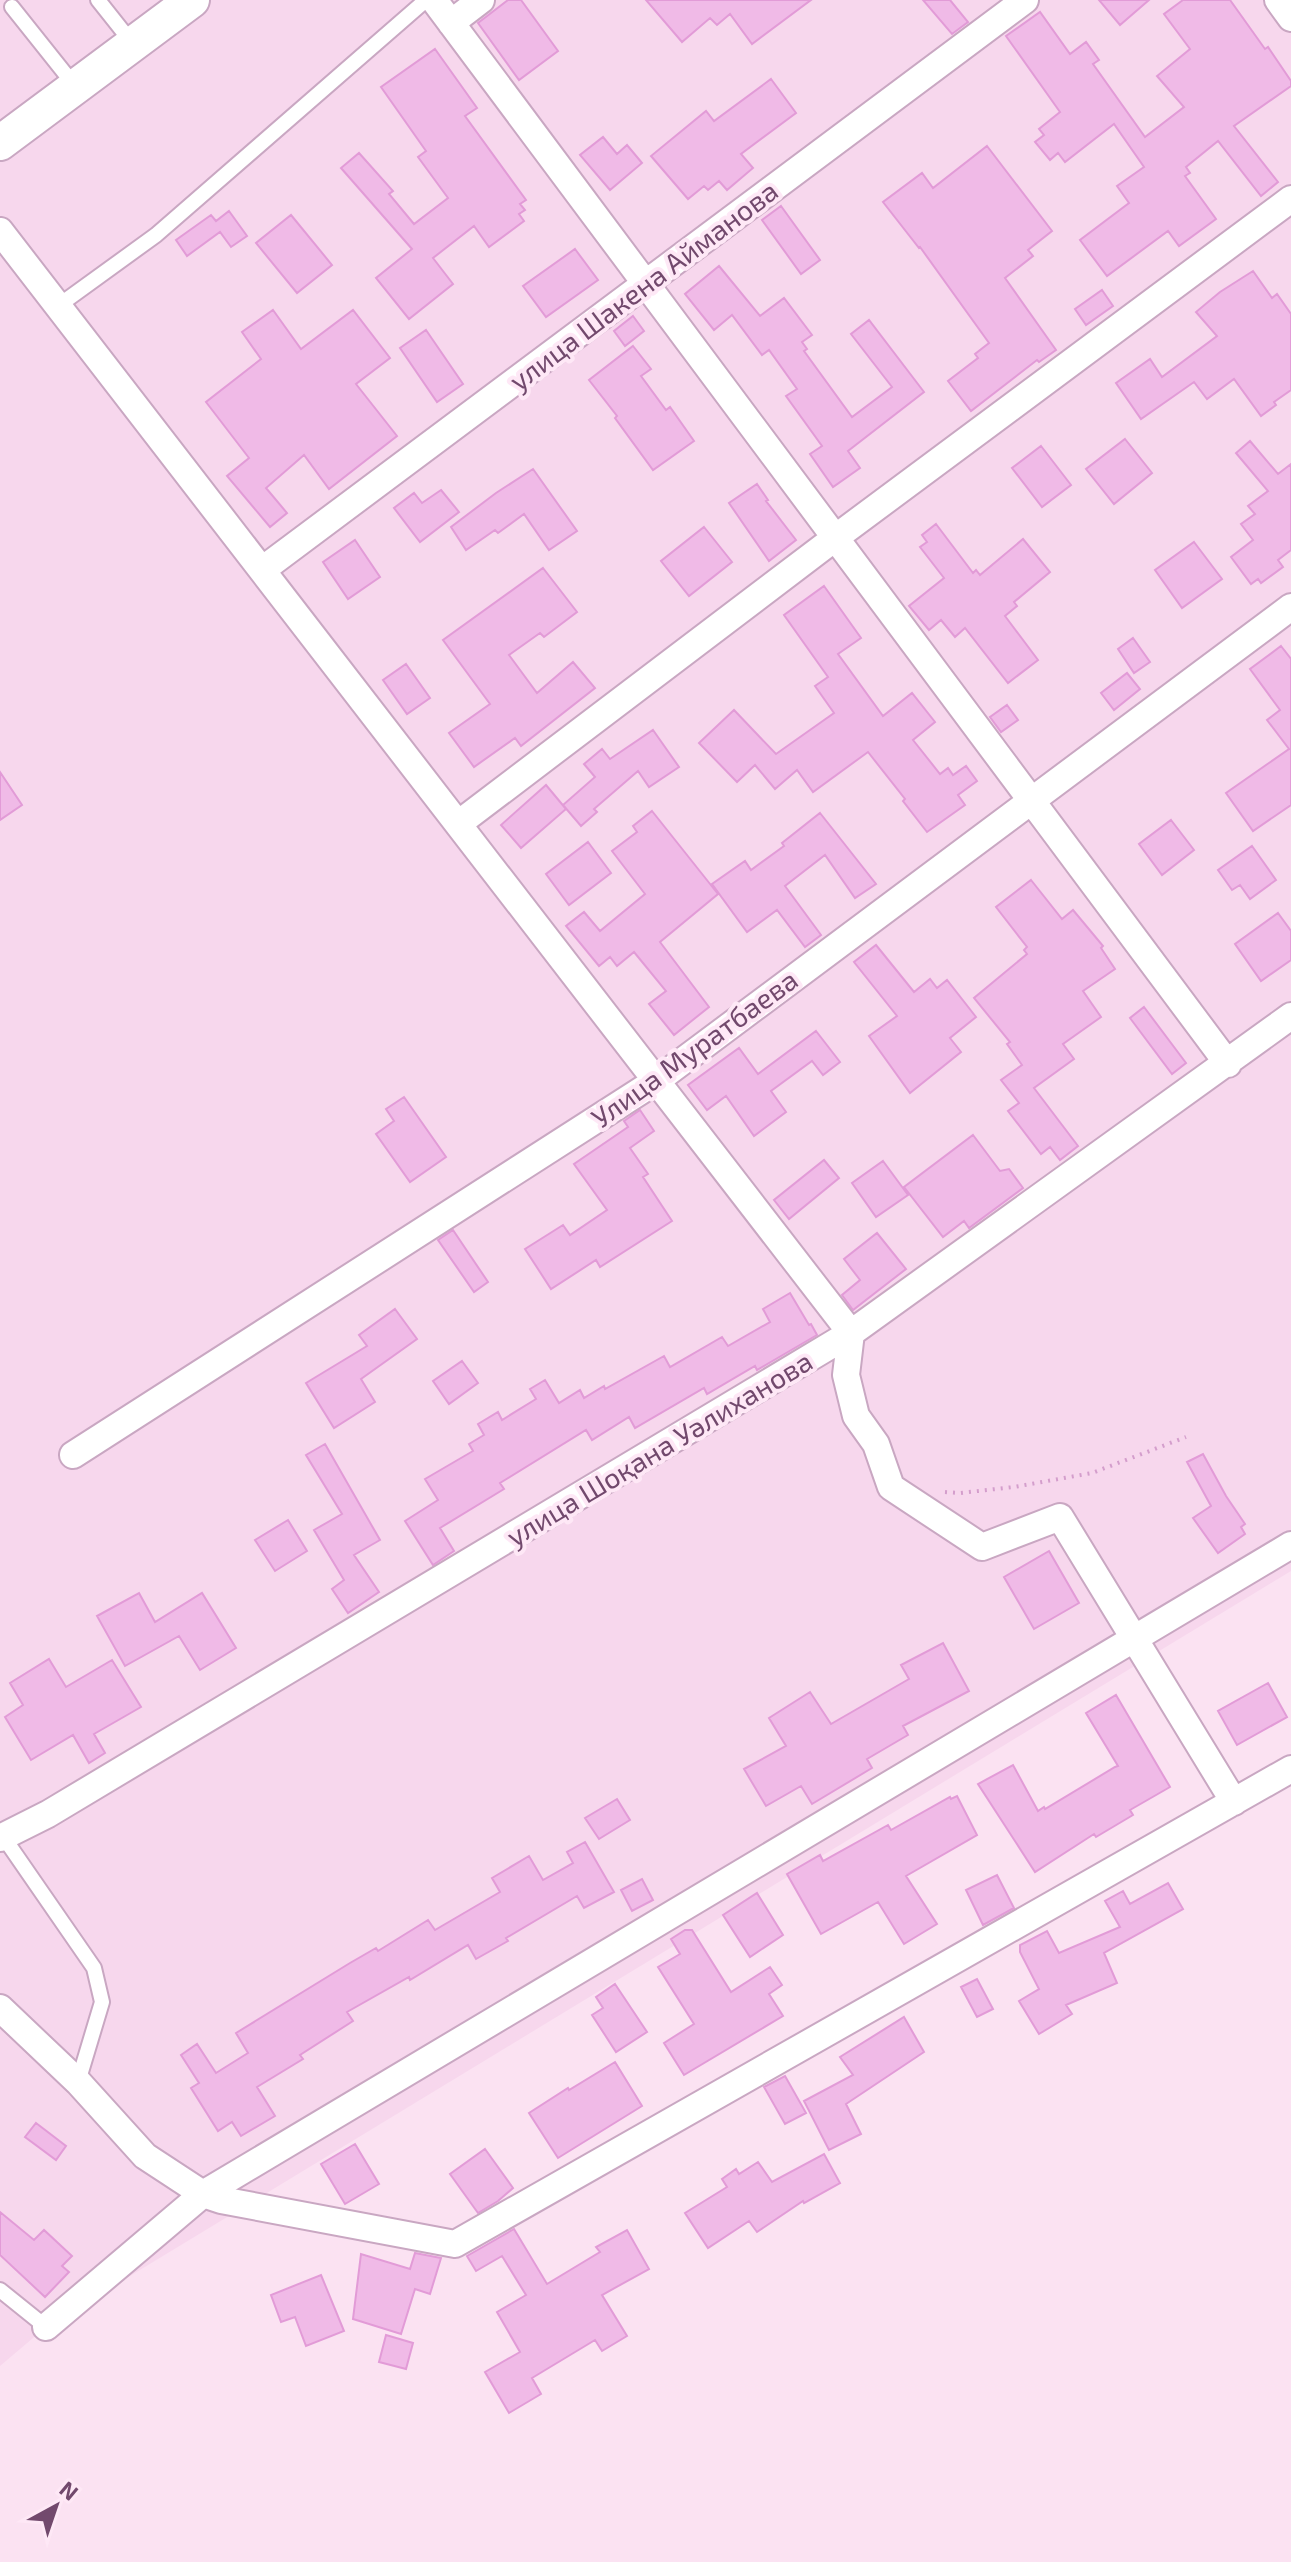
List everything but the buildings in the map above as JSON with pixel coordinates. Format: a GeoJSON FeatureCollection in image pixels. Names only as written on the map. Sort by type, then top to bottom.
{"type":"FeatureCollection","features":[{"type":"Feature","properties":{"kind":"street"},"geometry":{"type":"LineString","coordinates":[[1,136],[75,87],[192,0]]}},
{"type":"Feature","properties":{"kind":"street"},"geometry":{"type":"LineString","coordinates":[[434,0],[1228,1064]]}},
{"type":"Feature","properties":{"kind":"street"},"geometry":{"type":"LineString","coordinates":[[451,23],[481,0]]}},
{"type":"Feature","properties":{"kind":"street","name":"улица Шакена Айманова"},"geometry":{"type":"LineString","coordinates":[[262,570],[1025,0]]}},
{"type":"Feature","properties":{"kind":"street"},"geometry":{"type":"LineString","coordinates":[[1278,0],[1291,18]]}},
{"type":"Feature","properties":{"kind":"street"},"geometry":{"type":"LineString","coordinates":[[458,824],[835,538],[1291,199]]}},
{"type":"Feature","properties":{"kind":"street"},"geometry":{"type":"LineString","coordinates":[[0,231],[851,1333],[846,1375],[856,1416],[876,1444],[891,1487],[982,1547],[1060,1517],[1234,1802]]}},
{"type":"Feature","properties":{"kind":"street","name":"Улица Муратбаева"},"geometry":{"type":"LineString","coordinates":[[73,1455],[656,1081],[1291,607]]}},
{"type":"Feature","properties":{"kind":"street","name":"улица Шоқана Уәлиханова"},"geometry":{"type":"LineString","coordinates":[[1,1835],[48,1814],[851,1333],[1291,1016]]}},
{"type":"Feature","properties":{"kind":"street"},"geometry":{"type":"LineString","coordinates":[[46,2327],[203,2194],[1291,1545]]}},
{"type":"Feature","properties":{"kind":"street"},"geometry":{"type":"LineString","coordinates":[[0,2008],[78,2082],[145,2156],[203,2194],[455,2244],[1291,1769]]}},
{"type":"Feature","properties":{"kind":"lane"},"geometry":{"type":"LineString","coordinates":[[98,0],[133,44]]}},
{"type":"Feature","properties":{"kind":"lane"},"geometry":{"type":"LineString","coordinates":[[58,306],[156,235],[426,0]]}},
{"type":"Feature","properties":{"kind":"lane"},"geometry":{"type":"LineString","coordinates":[[12,7],[75,87]]}},
{"type":"Feature","properties":{"kind":"lane"},"geometry":{"type":"LineString","coordinates":[[1,1835],[94,1968],[102,2002],[78,2082]]}},
{"type":"Feature","properties":{"kind":"lane"},"geometry":{"type":"LineString","coordinates":[[0,2290],[46,2327]]}},
{"type":"Feature","properties":{"kind":"path"},"geometry":{"type":"LineString","coordinates":[[891,1487],[960,1493],[1014,1487],[1092,1473],[1186,1437]]}},
{"type":"Feature","properties":{"kind":"shaded area"},"geometry":{"type":"Polygon","coordinates":[[[0,0],[1291,0],[1291,1571],[46,2327],[0,2366],[0,0]]]}}]}
